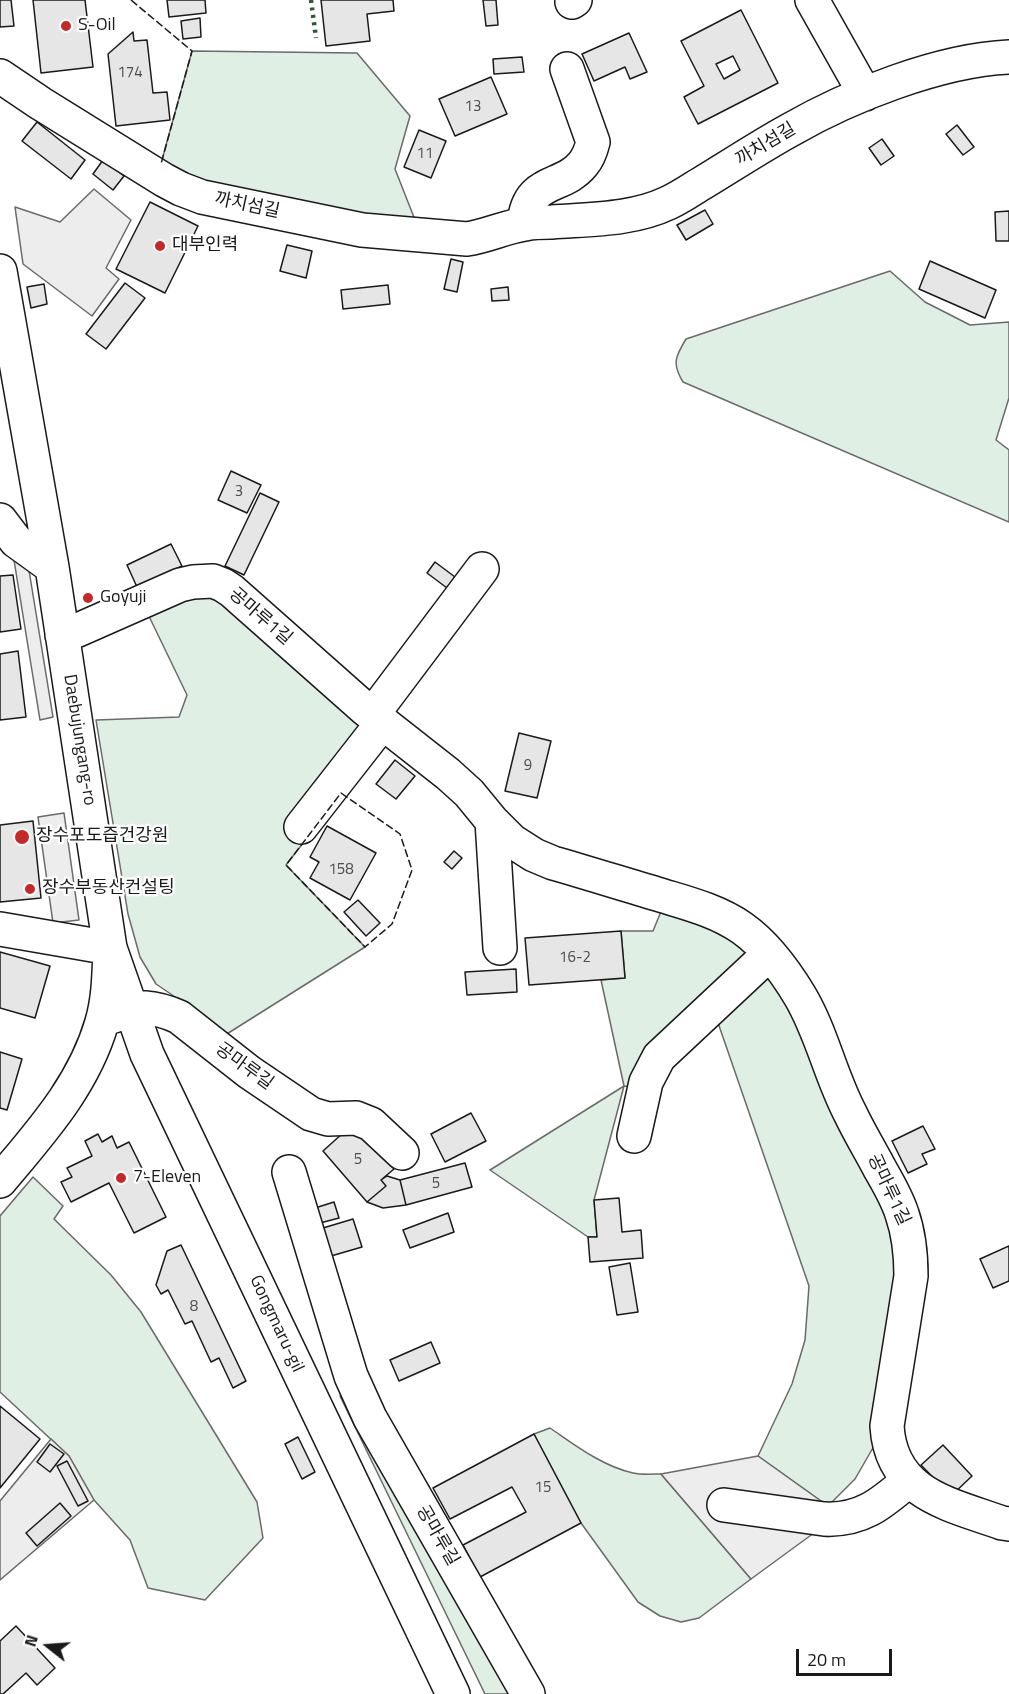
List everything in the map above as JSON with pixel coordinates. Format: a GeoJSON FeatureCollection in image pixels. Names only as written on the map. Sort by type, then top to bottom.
{"type":"FeatureCollection","features":[{"type":"Feature","properties":{"kind":"street"},"geometry":{"type":"LineString","coordinates":[[812,0],[866,94]]}},
{"type":"Feature","properties":{"kind":"street","name":"까치섬길"},"geometry":{"type":"LineString","coordinates":[[0,76],[164,180],[202,197],[362,230],[467,239],[482,237],[524,224],[626,216],[647,211],[669,203],[791,129],[836,106],[913,77],[967,62],[1009,57]]}},
{"type":"Feature","properties":{"kind":"street"},"geometry":{"type":"LineString","coordinates":[[524,224],[526,208],[537,192],[575,171],[590,153],[593,142],[567,69]]}},
{"type":"Feature","properties":{"kind":"street","name":"Daebujungang-ro"},"geometry":{"type":"LineString","coordinates":[[0,271],[52,567],[104,896],[110,948],[108,993],[102,1021],[80,1075],[53,1118],[0,1181]]}},
{"type":"Feature","properties":{"kind":"street"},"geometry":{"type":"LineString","coordinates":[[0,520],[16,541],[52,567]]}},
{"type":"Feature","properties":{"kind":"street"},"geometry":{"type":"LineString","coordinates":[[301,827],[482,569]]}},
{"type":"Feature","properties":{"kind":"street","name":"공마루1길"},"geometry":{"type":"LineString","coordinates":[[62,635],[180,585],[202,581],[213,581],[223,585],[378,718],[448,774],[469,793],[512,841],[534,855],[553,863],[723,916],[761,944],[800,996],[818,1030],[847,1108],[892,1190],[902,1211],[908,1232],[911,1255],[910,1276],[887,1426],[892,1452],[898,1466],[921,1491],[936,1500],[1009,1524]]}},
{"type":"Feature","properties":{"kind":"street"},"geometry":{"type":"LineString","coordinates":[[492,821],[500,948]]}},
{"type":"Feature","properties":{"kind":"street"},"geometry":{"type":"LineString","coordinates":[[0,929],[110,948]]}},
{"type":"Feature","properties":{"kind":"street","name":"Gongmaru-gil"},"geometry":{"type":"LineString","coordinates":[[110,948],[147,1054],[453,1694]]}},
{"type":"Feature","properties":{"kind":"street"},"geometry":{"type":"LineString","coordinates":[[634,1136],[646,1082],[659,1057],[769,954]]}},
{"type":"Feature","properties":{"kind":"street"},"geometry":{"type":"LineString","coordinates":[[94,1044],[105,1026],[117,1014],[131,1008]]}},
{"type":"Feature","properties":{"kind":"street","name":"공마루길"},"geometry":{"type":"LineString","coordinates":[[131,1008],[166,1011],[179,1017],[249,1072],[311,1114],[328,1119],[356,1118],[371,1125],[402,1153]]}},
{"type":"Feature","properties":{"kind":"street"},"geometry":{"type":"LineString","coordinates":[[94,1044],[115,1039],[128,1041],[147,1054]]}},
{"type":"Feature","properties":{"kind":"street","name":"공마루길"},"geometry":{"type":"LineString","coordinates":[[289,1172],[351,1376],[375,1427],[528,1694]]}},
{"type":"Feature","properties":{"kind":"street"},"geometry":{"type":"LineString","coordinates":[[309,1394],[351,1376]]}},
{"type":"Feature","properties":{"kind":"street"},"geometry":{"type":"LineString","coordinates":[[724,1505],[839,1520],[854,1517],[871,1509],[909,1480]]}},
{"type":"Feature","properties":{"kind":"green space"},"geometry":{"type":"Polygon","coordinates":[[[192,51],[357,53],[410,116],[395,169],[417,225],[224,194],[160,167],[192,51]]]}},
{"type":"Feature","properties":{"kind":"green space"},"geometry":{"type":"Polygon","coordinates":[[[890,271],[925,302],[970,325],[1009,322],[1009,398],[996,440],[1009,450],[1009,522],[683,382],[677,370],[676,360],[686,339],[890,271]]]}},
{"type":"Feature","properties":{"kind":"green space"},"geometry":{"type":"Polygon","coordinates":[[[205,588],[365,722],[307,838],[286,865],[365,947],[222,1037],[187,1005],[156,984],[140,957],[128,914],[96,720],[179,717],[187,695],[145,608],[205,588]]]}},
{"type":"Feature","properties":{"kind":"green space"},"geometry":{"type":"Polygon","coordinates":[[[664,904],[714,922],[751,953],[634,1087],[624,1086],[601,980],[625,978],[621,931],[653,931],[664,904]]]}},
{"type":"Feature","properties":{"kind":"green space"},"geometry":{"type":"Polygon","coordinates":[[[775,970],[886,1191],[905,1268],[874,1446],[855,1479],[828,1506],[758,1456],[792,1384],[805,1340],[809,1286],[716,1017],[775,970]]]}},
{"type":"Feature","properties":{"kind":"green space"},"geometry":{"type":"Polygon","coordinates":[[[624,1086],[594,1200],[597,1237],[588,1237],[490,1170],[624,1086]]]}},
{"type":"Feature","properties":{"kind":"green space"},"geometry":{"type":"Polygon","coordinates":[[[33,1177],[63,1206],[54,1219],[111,1275],[141,1312],[257,1502],[263,1538],[205,1600],[148,1588],[130,1540],[94,1500],[69,1456],[0,1392],[0,1216],[33,1177]]]}},
{"type":"Feature","properties":{"kind":"green space"},"geometry":{"type":"Polygon","coordinates":[[[348,1391],[514,1694],[485,1694],[340,1396],[348,1391]]]}},
{"type":"Feature","properties":{"kind":"green space"},"geometry":{"type":"Polygon","coordinates":[[[550,1428],[589,1454],[622,1470],[636,1474],[661,1474],[751,1579],[699,1618],[681,1622],[660,1616],[638,1602],[581,1523],[534,1434],[550,1428]]]}},
{"type":"Feature","properties":{"kind":"shaded area"},"geometry":{"type":"Polygon","coordinates":[[[94,189],[131,220],[106,268],[119,279],[92,316],[23,264],[15,207],[60,222],[94,189]]]}},
{"type":"Feature","properties":{"kind":"shaded area"},"geometry":{"type":"Polygon","coordinates":[[[26,552],[53,717],[40,720],[13,554],[26,552]]]}},
{"type":"Feature","properties":{"kind":"shaded area"},"geometry":{"type":"Polygon","coordinates":[[[64,813],[79,920],[53,923],[38,817],[64,813]]]}},
{"type":"Feature","properties":{"kind":"shaded area"},"geometry":{"type":"Polygon","coordinates":[[[51,1439],[69,1456],[94,1500],[0,1580],[0,1501],[51,1439]]]}},
{"type":"Feature","properties":{"kind":"shaded area"},"geometry":{"type":"Polygon","coordinates":[[[758,1456],[828,1506],[818,1530],[751,1579],[661,1474],[758,1456]]]}},
{"type":"Feature","properties":{"kind":"building"},"geometry":{"type":"Polygon","coordinates":[[[0,0],[11,0],[14,26],[0,27],[0,0]]]}},
{"type":"Feature","properties":{"kind":"building"},"geometry":{"type":"Polygon","coordinates":[[[33,0],[85,0],[93,67],[41,73],[33,0]]]}},
{"type":"Feature","properties":{"kind":"building"},"geometry":{"type":"Polygon","coordinates":[[[167,0],[205,0],[206,13],[169,17],[167,0]]]}},
{"type":"Feature","properties":{"kind":"building"},"geometry":{"type":"Polygon","coordinates":[[[321,0],[393,0],[394,11],[367,14],[370,41],[326,46],[321,0]]]}},
{"type":"Feature","properties":{"kind":"building"},"geometry":{"type":"Polygon","coordinates":[[[483,0],[496,0],[498,25],[486,26],[483,0]]]}},
{"type":"Feature","properties":{"kind":"building"},"geometry":{"type":"Polygon","coordinates":[[[741,10],[778,83],[698,124],[684,97],[704,86],[681,41],[741,10]],[[733,56],[716,64],[724,79],[740,70],[733,56]]]}},
{"type":"Feature","properties":{"kind":"building"},"geometry":{"type":"Polygon","coordinates":[[[200,18],[201,37],[183,39],[181,21],[200,18]]]}},
{"type":"Feature","properties":{"kind":"building"},"geometry":{"type":"Polygon","coordinates":[[[133,32],[134,41],[147,40],[153,93],[167,92],[170,120],[116,126],[108,54],[133,32]]]}},
{"type":"Feature","properties":{"kind":"building"},"geometry":{"type":"Polygon","coordinates":[[[629,33],[647,72],[630,79],[625,67],[594,81],[582,54],[629,33]]]}},
{"type":"Feature","properties":{"kind":"building"},"geometry":{"type":"Polygon","coordinates":[[[522,57],[524,72],[494,74],[493,59],[522,57]]]}},
{"type":"Feature","properties":{"kind":"building"},"geometry":{"type":"Polygon","coordinates":[[[491,77],[507,114],[455,136],[439,99],[491,77]]]}},
{"type":"Feature","properties":{"kind":"building"},"geometry":{"type":"Polygon","coordinates":[[[37,122],[85,160],[71,179],[22,141],[37,122]]]}},
{"type":"Feature","properties":{"kind":"building"},"geometry":{"type":"Polygon","coordinates":[[[957,125],[974,147],[963,155],[946,134],[957,125]]]}},
{"type":"Feature","properties":{"kind":"building"},"geometry":{"type":"Polygon","coordinates":[[[419,130],[446,141],[431,178],[404,167],[419,130]]]}},
{"type":"Feature","properties":{"kind":"building"},"geometry":{"type":"Polygon","coordinates":[[[882,139],[894,156],[881,165],[869,148],[882,139]]]}},
{"type":"Feature","properties":{"kind":"building"},"geometry":{"type":"Polygon","coordinates":[[[103,160],[124,176],[113,190],[93,174],[103,160]]]}},
{"type":"Feature","properties":{"kind":"building"},"geometry":{"type":"Polygon","coordinates":[[[150,202],[198,226],[165,293],[116,269],[150,202]]]}},
{"type":"Feature","properties":{"kind":"building"},"geometry":{"type":"Polygon","coordinates":[[[705,210],[713,224],[686,240],[677,225],[705,210]]]}},
{"type":"Feature","properties":{"kind":"building"},"geometry":{"type":"Polygon","coordinates":[[[1009,211],[1009,241],[996,241],[995,212],[1009,211]]]}},
{"type":"Feature","properties":{"kind":"building"},"geometry":{"type":"Polygon","coordinates":[[[287,245],[312,251],[306,278],[280,271],[287,245]]]}},
{"type":"Feature","properties":{"kind":"building"},"geometry":{"type":"Polygon","coordinates":[[[451,259],[463,262],[457,292],[444,289],[451,259]]]}},
{"type":"Feature","properties":{"kind":"building"},"geometry":{"type":"Polygon","coordinates":[[[930,261],[996,290],[985,318],[919,289],[930,261]]]}},
{"type":"Feature","properties":{"kind":"building"},"geometry":{"type":"Polygon","coordinates":[[[125,283],[145,298],[106,349],[86,334],[125,283]]]}},
{"type":"Feature","properties":{"kind":"building"},"geometry":{"type":"Polygon","coordinates":[[[44,284],[47,304],[31,308],[27,287],[44,284]]]}},
{"type":"Feature","properties":{"kind":"building"},"geometry":{"type":"Polygon","coordinates":[[[388,285],[390,304],[343,309],[341,290],[388,285]]]}},
{"type":"Feature","properties":{"kind":"building"},"geometry":{"type":"Polygon","coordinates":[[[508,287],[509,300],[492,301],[491,289],[508,287]]]}},
{"type":"Feature","properties":{"kind":"building"},"geometry":{"type":"Polygon","coordinates":[[[231,471],[261,485],[247,513],[218,500],[231,471]]]}},
{"type":"Feature","properties":{"kind":"building"},"geometry":{"type":"Polygon","coordinates":[[[260,493],[279,502],[244,575],[225,566],[260,493]]]}},
{"type":"Feature","properties":{"kind":"building"},"geometry":{"type":"Polygon","coordinates":[[[171,544],[182,566],[137,587],[127,565],[171,544]]]}},
{"type":"Feature","properties":{"kind":"building"},"geometry":{"type":"Polygon","coordinates":[[[435,562],[455,577],[447,588],[427,573],[435,562]]]}},
{"type":"Feature","properties":{"kind":"building"},"geometry":{"type":"Polygon","coordinates":[[[13,575],[21,629],[0,632],[0,576],[13,575]]]}},
{"type":"Feature","properties":{"kind":"building"},"geometry":{"type":"Polygon","coordinates":[[[18,651],[26,717],[0,720],[0,654],[18,651]]]}},
{"type":"Feature","properties":{"kind":"building"},"geometry":{"type":"Polygon","coordinates":[[[519,733],[551,741],[537,798],[505,791],[519,733]]]}},
{"type":"Feature","properties":{"kind":"building"},"geometry":{"type":"Polygon","coordinates":[[[395,760],[415,776],[396,799],[376,784],[395,760]]]}},
{"type":"Feature","properties":{"kind":"building"},"geometry":{"type":"Polygon","coordinates":[[[33,821],[41,898],[0,902],[0,825],[33,821]]]}},
{"type":"Feature","properties":{"kind":"building"},"geometry":{"type":"Polygon","coordinates":[[[327,826],[376,853],[350,900],[310,878],[319,862],[310,857],[327,826]]]}},
{"type":"Feature","properties":{"kind":"building"},"geometry":{"type":"Polygon","coordinates":[[[454,851],[462,858],[452,869],[444,862],[454,851]]]}},
{"type":"Feature","properties":{"kind":"building"},"geometry":{"type":"Polygon","coordinates":[[[358,900],[380,923],[366,936],[344,912],[358,900]]]}},
{"type":"Feature","properties":{"kind":"building"},"geometry":{"type":"Polygon","coordinates":[[[621,931],[625,978],[529,985],[525,938],[621,931]]]}},
{"type":"Feature","properties":{"kind":"building"},"geometry":{"type":"Polygon","coordinates":[[[0,952],[50,966],[35,1018],[0,1008],[0,952]]]}},
{"type":"Feature","properties":{"kind":"building"},"geometry":{"type":"Polygon","coordinates":[[[516,969],[517,992],[467,995],[465,972],[516,969]]]}},
{"type":"Feature","properties":{"kind":"building"},"geometry":{"type":"Polygon","coordinates":[[[0,1052],[22,1059],[7,1110],[0,1108],[0,1052]]]}},
{"type":"Feature","properties":{"kind":"building"},"geometry":{"type":"Polygon","coordinates":[[[471,1113],[486,1141],[445,1162],[431,1134],[471,1113]]]}},
{"type":"Feature","properties":{"kind":"building"},"geometry":{"type":"Polygon","coordinates":[[[354,1123],[394,1169],[381,1180],[386,1186],[367,1202],[323,1151],[354,1123]]]}},
{"type":"Feature","properties":{"kind":"building"},"geometry":{"type":"Polygon","coordinates":[[[923,1126],[935,1149],[922,1154],[927,1164],[908,1173],[892,1141],[923,1126]]]}},
{"type":"Feature","properties":{"kind":"building"},"geometry":{"type":"Polygon","coordinates":[[[98,1134],[102,1142],[112,1136],[117,1148],[129,1142],[166,1217],[134,1233],[109,1183],[71,1202],[61,1182],[72,1177],[67,1168],[92,1156],[85,1141],[98,1134]]]}},
{"type":"Feature","properties":{"kind":"building"},"geometry":{"type":"Polygon","coordinates":[[[465,1163],[472,1187],[406,1205],[400,1180],[465,1163]]]}},
{"type":"Feature","properties":{"kind":"building"},"geometry":{"type":"Polygon","coordinates":[[[387,1176],[400,1180],[406,1205],[383,1208],[367,1202],[386,1186],[381,1180],[387,1176]]]}},
{"type":"Feature","properties":{"kind":"building"},"geometry":{"type":"Polygon","coordinates":[[[619,1198],[622,1232],[641,1230],[643,1258],[590,1262],[588,1237],[597,1237],[594,1200],[619,1198]]]}},
{"type":"Feature","properties":{"kind":"building"},"geometry":{"type":"Polygon","coordinates":[[[334,1202],[339,1218],[320,1223],[315,1208],[334,1202]]]}},
{"type":"Feature","properties":{"kind":"building"},"geometry":{"type":"Polygon","coordinates":[[[448,1213],[454,1232],[410,1248],[403,1230],[448,1213]]]}},
{"type":"Feature","properties":{"kind":"building"},"geometry":{"type":"Polygon","coordinates":[[[353,1219],[362,1247],[331,1256],[323,1228],[353,1219]]]}},
{"type":"Feature","properties":{"kind":"building"},"geometry":{"type":"Polygon","coordinates":[[[181,1245],[246,1381],[233,1388],[219,1358],[211,1362],[192,1321],[185,1324],[168,1290],[161,1294],[156,1285],[167,1251],[181,1245]]]}},
{"type":"Feature","properties":{"kind":"building"},"geometry":{"type":"Polygon","coordinates":[[[1009,1246],[1009,1281],[993,1288],[980,1259],[1009,1246]]]}},
{"type":"Feature","properties":{"kind":"building"},"geometry":{"type":"Polygon","coordinates":[[[630,1263],[638,1312],[617,1315],[609,1267],[630,1263]]]}},
{"type":"Feature","properties":{"kind":"building"},"geometry":{"type":"Polygon","coordinates":[[[431,1342],[440,1363],[399,1381],[390,1360],[431,1342]]]}},
{"type":"Feature","properties":{"kind":"building"},"geometry":{"type":"Polygon","coordinates":[[[0,1406],[40,1439],[0,1488],[0,1406]]]}},
{"type":"Feature","properties":{"kind":"building"},"geometry":{"type":"Polygon","coordinates":[[[534,1434],[581,1523],[480,1577],[463,1545],[526,1512],[512,1487],[450,1519],[433,1488],[534,1434]]]}},
{"type":"Feature","properties":{"kind":"building"},"geometry":{"type":"Polygon","coordinates":[[[298,1437],[315,1472],[302,1479],[285,1444],[298,1437]]]}},
{"type":"Feature","properties":{"kind":"building"},"geometry":{"type":"Polygon","coordinates":[[[50,1444],[64,1454],[50,1472],[37,1462],[50,1444]]]}},
{"type":"Feature","properties":{"kind":"building"},"geometry":{"type":"Polygon","coordinates":[[[943,1445],[972,1476],[951,1496],[921,1465],[943,1445]]]}},
{"type":"Feature","properties":{"kind":"building"},"geometry":{"type":"Polygon","coordinates":[[[67,1461],[88,1501],[78,1506],[57,1466],[67,1461]]]}},
{"type":"Feature","properties":{"kind":"building"},"geometry":{"type":"Polygon","coordinates":[[[60,1503],[71,1516],[37,1546],[26,1533],[60,1503]]]}},
{"type":"Feature","properties":{"kind":"building"},"geometry":{"type":"Polygon","coordinates":[[[16,1626],[55,1668],[37,1685],[26,1673],[3,1694],[0,1694],[0,1641],[16,1626]]]}},
{"type":"Feature","properties":{"kind":"hedge"},"geometry":{"type":"LineString","coordinates":[[311,0],[316,38]]}},
{"type":"Feature","properties":{"kind":"fence"},"geometry":{"type":"LineString","coordinates":[[131,0],[192,51],[161,164]]}},
{"type":"Feature","properties":{"kind":"fence"},"geometry":{"type":"LineString","coordinates":[[341,793],[400,834],[412,870],[392,924],[365,947],[286,865],[341,793]]}},
{"type":"Feature","properties":{"kind":"place","name":"S-Oil"},"geometry":{"type":"Point","coordinates":[66,26]}},
{"type":"Feature","properties":{"kind":"place","name":"대부인력"},"geometry":{"type":"Point","coordinates":[160,246]}},
{"type":"Feature","properties":{"kind":"place","name":"Goyuji"},"geometry":{"type":"Point","coordinates":[88,598]}},
{"type":"Feature","properties":{"kind":"place","name":"장수포도즙건강원"},"geometry":{"type":"Point","coordinates":[22,837]}},
{"type":"Feature","properties":{"kind":"place","name":"장수부동산컨설팅"},"geometry":{"type":"Point","coordinates":[30,889]}},
{"type":"Feature","properties":{"kind":"place","name":"7-Eleven"},"geometry":{"type":"Point","coordinates":[121,1178]}}]}
